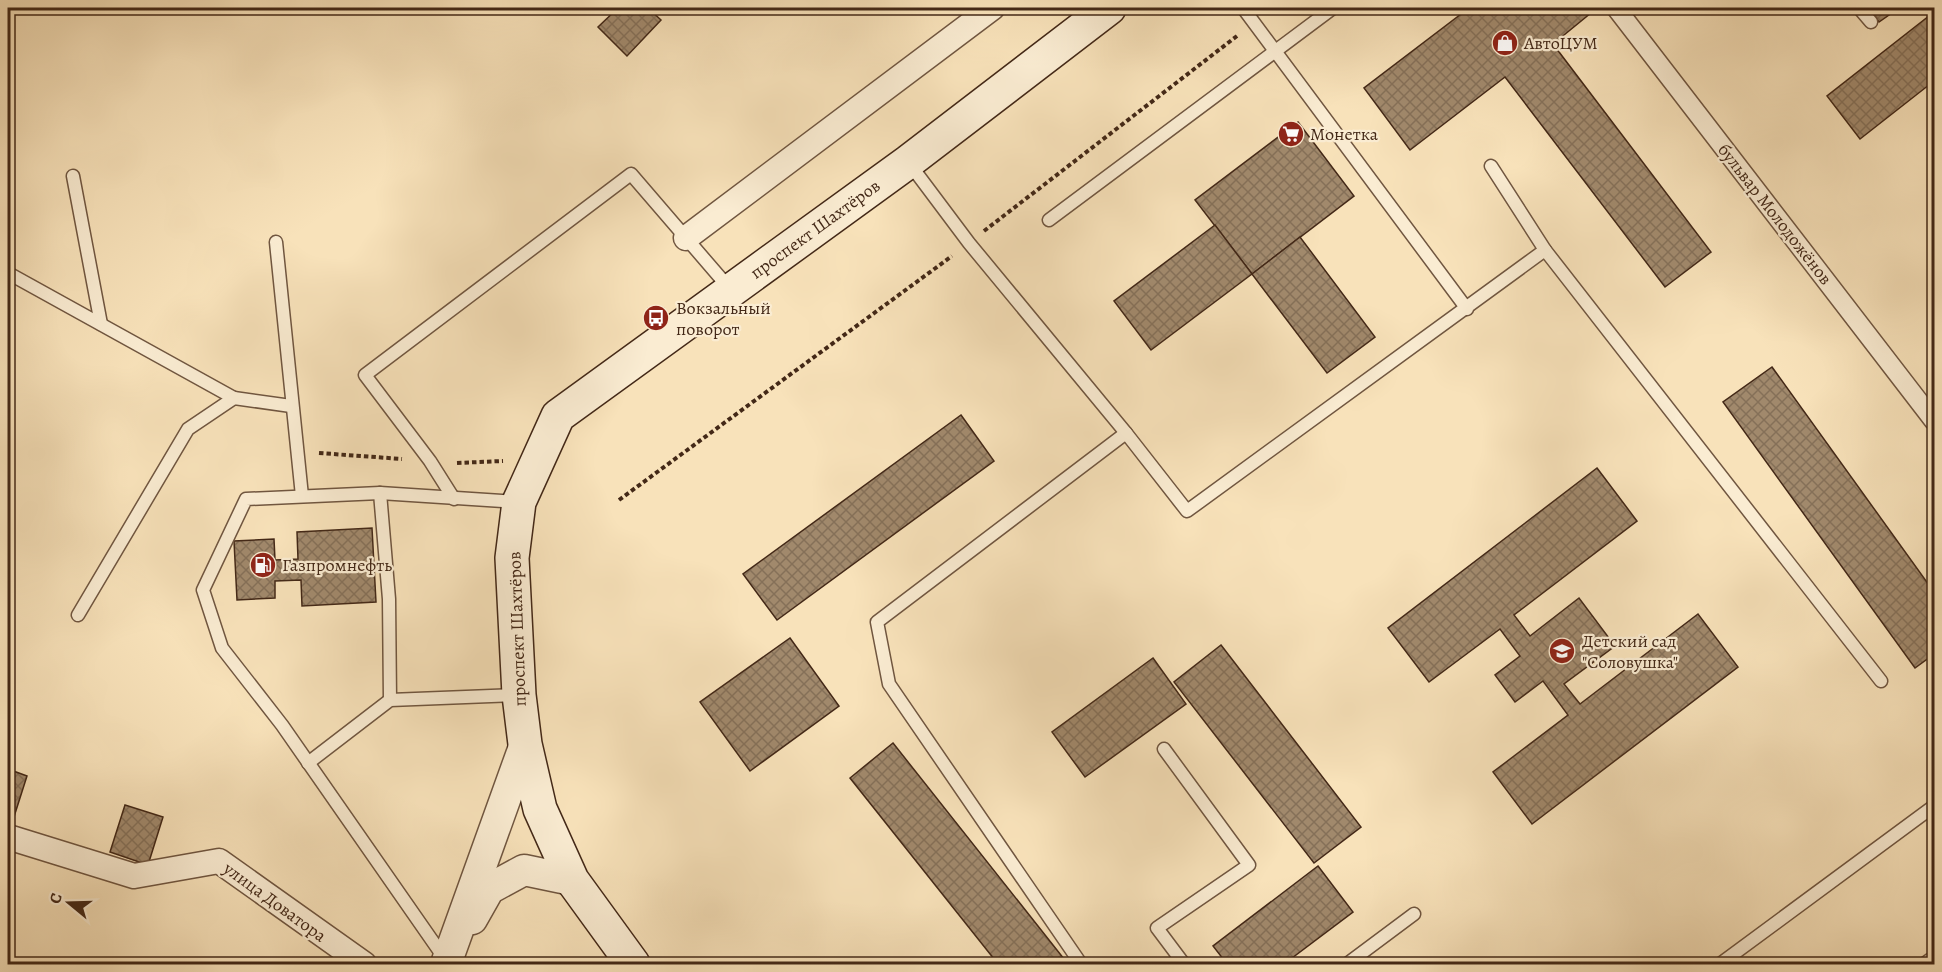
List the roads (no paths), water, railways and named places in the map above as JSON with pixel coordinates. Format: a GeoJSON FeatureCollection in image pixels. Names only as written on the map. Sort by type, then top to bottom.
{"type":"FeatureCollection","features":[{"type":"Feature","properties":{"kind":"main road","name":"проспект Шахтёров"},"geometry":{"type":"LineString","coordinates":[[633,964],[572,880],[540,809],[525,744],[519,695],[512,558],[519,502],[558,416],[908,162],[1109,8]]}},
{"type":"Feature","properties":{"kind":"street"},"geometry":{"type":"LineString","coordinates":[[686,238],[992,8]]}},
{"type":"Feature","properties":{"kind":"street","name":"бульвар Молодожёнов"},"geometry":{"type":"LineString","coordinates":[[1616,8],[1935,420]]}},
{"type":"Feature","properties":{"kind":"street"},"geometry":{"type":"LineString","coordinates":[[447,963],[525,744]]}},
{"type":"Feature","properties":{"kind":"street","name":"улица Доватора"},"geometry":{"type":"LineString","coordinates":[[8,837],[134,876],[219,861],[364,964]]}},
{"type":"Feature","properties":{"kind":"street"},"geometry":{"type":"LineString","coordinates":[[447,963],[489,889],[524,870],[572,880]]}},
{"type":"Feature","properties":{"kind":"lane"},"geometry":{"type":"LineString","coordinates":[[1243,8],[1467,309]]}},
{"type":"Feature","properties":{"kind":"lane"},"geometry":{"type":"LineString","coordinates":[[1049,220],[1333,8]]}},
{"type":"Feature","properties":{"kind":"lane"},"geometry":{"type":"LineString","coordinates":[[1859,8],[1870,22]]}},
{"type":"Feature","properties":{"kind":"lane"},"geometry":{"type":"LineString","coordinates":[[908,162],[969,243],[1126,433],[1187,511],[1545,250]]}},
{"type":"Feature","properties":{"kind":"lane"},"geometry":{"type":"LineString","coordinates":[[1491,166],[1545,250],[1881,681]]}},
{"type":"Feature","properties":{"kind":"lane"},"geometry":{"type":"LineString","coordinates":[[454,499],[430,461],[365,375],[631,174],[731,290]]}},
{"type":"Feature","properties":{"kind":"lane"},"geometry":{"type":"LineString","coordinates":[[72,176],[101,324]]}},
{"type":"Feature","properties":{"kind":"lane"},"geometry":{"type":"LineString","coordinates":[[276,242],[302,496]]}},
{"type":"Feature","properties":{"kind":"lane"},"geometry":{"type":"LineString","coordinates":[[8,273],[234,398],[291,406]]}},
{"type":"Feature","properties":{"kind":"lane"},"geometry":{"type":"LineString","coordinates":[[78,615],[188,429],[234,398]]}},
{"type":"Feature","properties":{"kind":"lane"},"geometry":{"type":"LineString","coordinates":[[1081,964],[889,684],[877,622],[1126,433]]}},
{"type":"Feature","properties":{"kind":"lane"},"geometry":{"type":"LineString","coordinates":[[380,493],[389,599],[390,700]]}},
{"type":"Feature","properties":{"kind":"lane"},"geometry":{"type":"LineString","coordinates":[[447,963],[308,763],[222,648],[203,590],[246,499],[380,493],[519,502]]}},
{"type":"Feature","properties":{"kind":"lane"},"geometry":{"type":"LineString","coordinates":[[308,763],[390,700],[519,695]]}},
{"type":"Feature","properties":{"kind":"lane"},"geometry":{"type":"LineString","coordinates":[[1164,749],[1249,866],[1157,928],[1184,964]]}},
{"type":"Feature","properties":{"kind":"lane"},"geometry":{"type":"LineString","coordinates":[[1720,964],[1935,806]]}},
{"type":"Feature","properties":{"kind":"lane"},"geometry":{"type":"LineString","coordinates":[[1347,964],[1414,914]]}},
{"type":"Feature","properties":{"kind":"lane"},"geometry":{"type":"LineString","coordinates":[[1924,964],[1935,957]]}},
{"type":"Feature","properties":{"kind":"place","name":"АвтоЦУМ"},"geometry":{"type":"Point","coordinates":[1505,43]}},
{"type":"Feature","properties":{"kind":"place","name":"Монетка"},"geometry":{"type":"Point","coordinates":[1291,134]}},
{"type":"Feature","properties":{"kind":"place","name":"Вокзальный поворот"},"geometry":{"type":"Point","coordinates":[656,318]}},
{"type":"Feature","properties":{"kind":"place","name":"Газпромнефть"},"geometry":{"type":"Point","coordinates":[263,565]}},
{"type":"Feature","properties":{"kind":"place","name":"Детский сад \"Соловушка\""},"geometry":{"type":"Point","coordinates":[1562,651]}}]}
